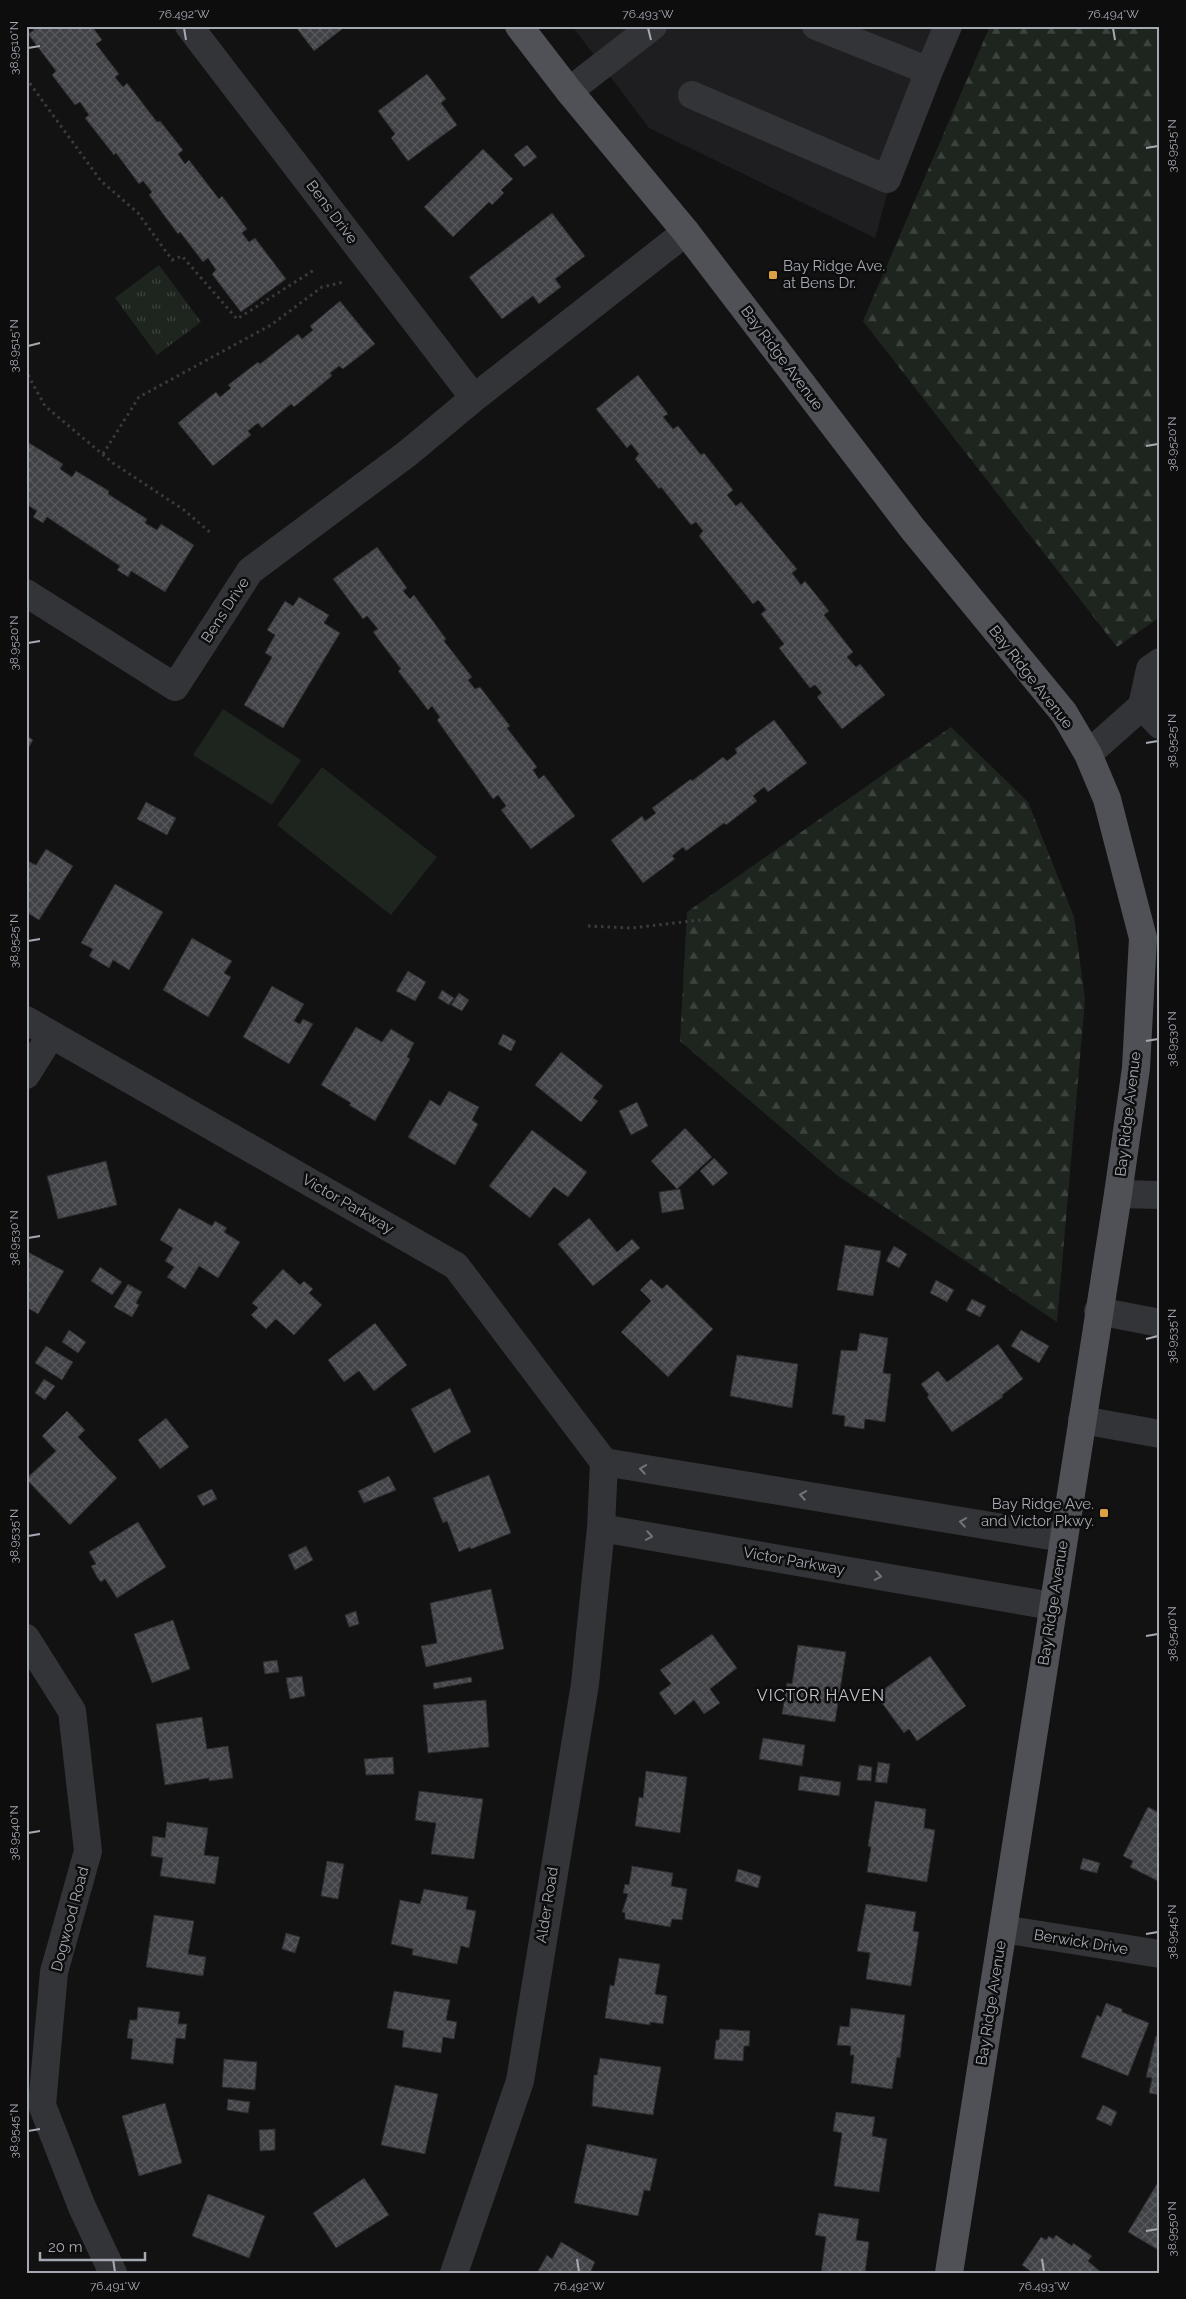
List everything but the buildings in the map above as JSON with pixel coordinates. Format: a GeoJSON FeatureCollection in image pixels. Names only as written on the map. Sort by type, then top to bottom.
{"type":"FeatureCollection","features":[{"type":"Feature","properties":{"kind":"main road","name":"Bay Ridge Avenue"},"geometry":{"type":"LineString","coordinates":[[519,26],[569,91],[686,232],[912,528],[1064,713],[1088,754],[1107,799],[1151,938],[1136,1068],[1118,1194],[1098,1311],[949,2273]]}},
{"type":"Feature","properties":{"kind":"street","name":"Bens Drive"},"geometry":{"type":"LineString","coordinates":[[189,26],[474,398]]}},
{"type":"Feature","properties":{"kind":"street"},"geometry":{"type":"LineString","coordinates":[[569,91],[654,26]]}},
{"type":"Feature","properties":{"kind":"street"},"geometry":{"type":"LineString","coordinates":[[816,26],[929,71]]}},
{"type":"Feature","properties":{"kind":"street"},"geometry":{"type":"LineString","coordinates":[[692,95],[887,179],[948,26]]}},
{"type":"Feature","properties":{"kind":"street","name":"Bens Drive"},"geometry":{"type":"LineString","coordinates":[[26,593],[175,688],[250,571],[408,453],[474,398],[686,232]]}},
{"type":"Feature","properties":{"kind":"street"},"geometry":{"type":"LineString","coordinates":[[1088,754],[1142,706],[1150,669],[1160,662]]}},
{"type":"Feature","properties":{"kind":"street"},"geometry":{"type":"LineString","coordinates":[[1142,706],[1160,725]]}},
{"type":"Feature","properties":{"kind":"street","name":"Victor Parkway"},"geometry":{"type":"LineString","coordinates":[[26,1020],[456,1266],[604,1462]]}},
{"type":"Feature","properties":{"kind":"street"},"geometry":{"type":"LineString","coordinates":[[26,1075],[51,1035]]}},
{"type":"Feature","properties":{"kind":"street"},"geometry":{"type":"LineString","coordinates":[[1118,1194],[1160,1195]]}},
{"type":"Feature","properties":{"kind":"street"},"geometry":{"type":"LineString","coordinates":[[1098,1311],[1160,1323]]}},
{"type":"Feature","properties":{"kind":"street"},"geometry":{"type":"LineString","coordinates":[[1082,1420],[1160,1434]]}},
{"type":"Feature","properties":{"kind":"street"},"geometry":{"type":"LineString","coordinates":[[601,1528],[604,1462],[1063,1538]]}},
{"type":"Feature","properties":{"kind":"street","name":"Victor Parkway"},"geometry":{"type":"LineString","coordinates":[[601,1528],[1052,1606]]}},
{"type":"Feature","properties":{"kind":"street","name":"Alder Road"},"geometry":{"type":"LineString","coordinates":[[454,2273],[520,2080],[585,1684],[601,1528]]}},
{"type":"Feature","properties":{"kind":"street","name":"Dogwood Road"},"geometry":{"type":"LineString","coordinates":[[26,1638],[72,1711],[88,1851],[54,1972],[34,2101],[113,2273]]}},
{"type":"Feature","properties":{"kind":"street","name":"Berwick Drive"},"geometry":{"type":"LineString","coordinates":[[1003,1929],[1160,1954]]}},
{"type":"Feature","properties":{"kind":"path"},"geometry":{"type":"LineString","coordinates":[[26,78],[101,181],[138,213],[172,260],[182,256],[237,319],[314,270]]}},
{"type":"Feature","properties":{"kind":"path"},"geometry":{"type":"LineString","coordinates":[[103,454],[139,397],[271,325],[322,287],[346,281]]}},
{"type":"Feature","properties":{"kind":"path"},"geometry":{"type":"LineString","coordinates":[[26,362],[28,379],[46,406],[113,463],[184,510],[212,534]]}},
{"type":"Feature","properties":{"kind":"path"},"geometry":{"type":"LineString","coordinates":[[588,926],[631,928],[709,919]]}},
{"type":"Feature","properties":{"kind":"shaded area"},"geometry":{"type":"Polygon","coordinates":[[[572,26],[934,26],[875,238],[649,128],[572,26]]]}},
{"type":"Feature","properties":{"kind":"green space"},"geometry":{"type":"Polygon","coordinates":[[[990,26],[1160,26],[1160,617],[1117,647],[863,321],[990,26]]]}},
{"type":"Feature","properties":{"kind":"green space"},"geometry":{"type":"Polygon","coordinates":[[[159,265],[201,322],[157,355],[115,298],[159,265]]]}},
{"type":"Feature","properties":{"kind":"green space"},"geometry":{"type":"Polygon","coordinates":[[[223,709],[301,760],[272,805],[193,755],[223,709]]]}},
{"type":"Feature","properties":{"kind":"green space"},"geometry":{"type":"Polygon","coordinates":[[[951,727],[1028,802],[1074,917],[1085,1000],[1057,1322],[838,1176],[680,1041],[687,912],[951,727]]]}},
{"type":"Feature","properties":{"kind":"green space"},"geometry":{"type":"Polygon","coordinates":[[[322,767],[437,857],[391,915],[277,825],[322,767]]]}},
{"type":"Feature","properties":{"kind":"place","name":"Bay Ridge Ave. at Bens Dr."},"geometry":{"type":"Point","coordinates":[773,275]}},
{"type":"Feature","properties":{"kind":"place","name":"Bay Ridge Ave. and Victor Pkwy."},"geometry":{"type":"Point","coordinates":[1104,1513]}},
{"type":"Feature","properties":{"kind":"district","name":"VICTOR HAVEN"},"geometry":{"type":"Point","coordinates":[821,1695]}}]}
